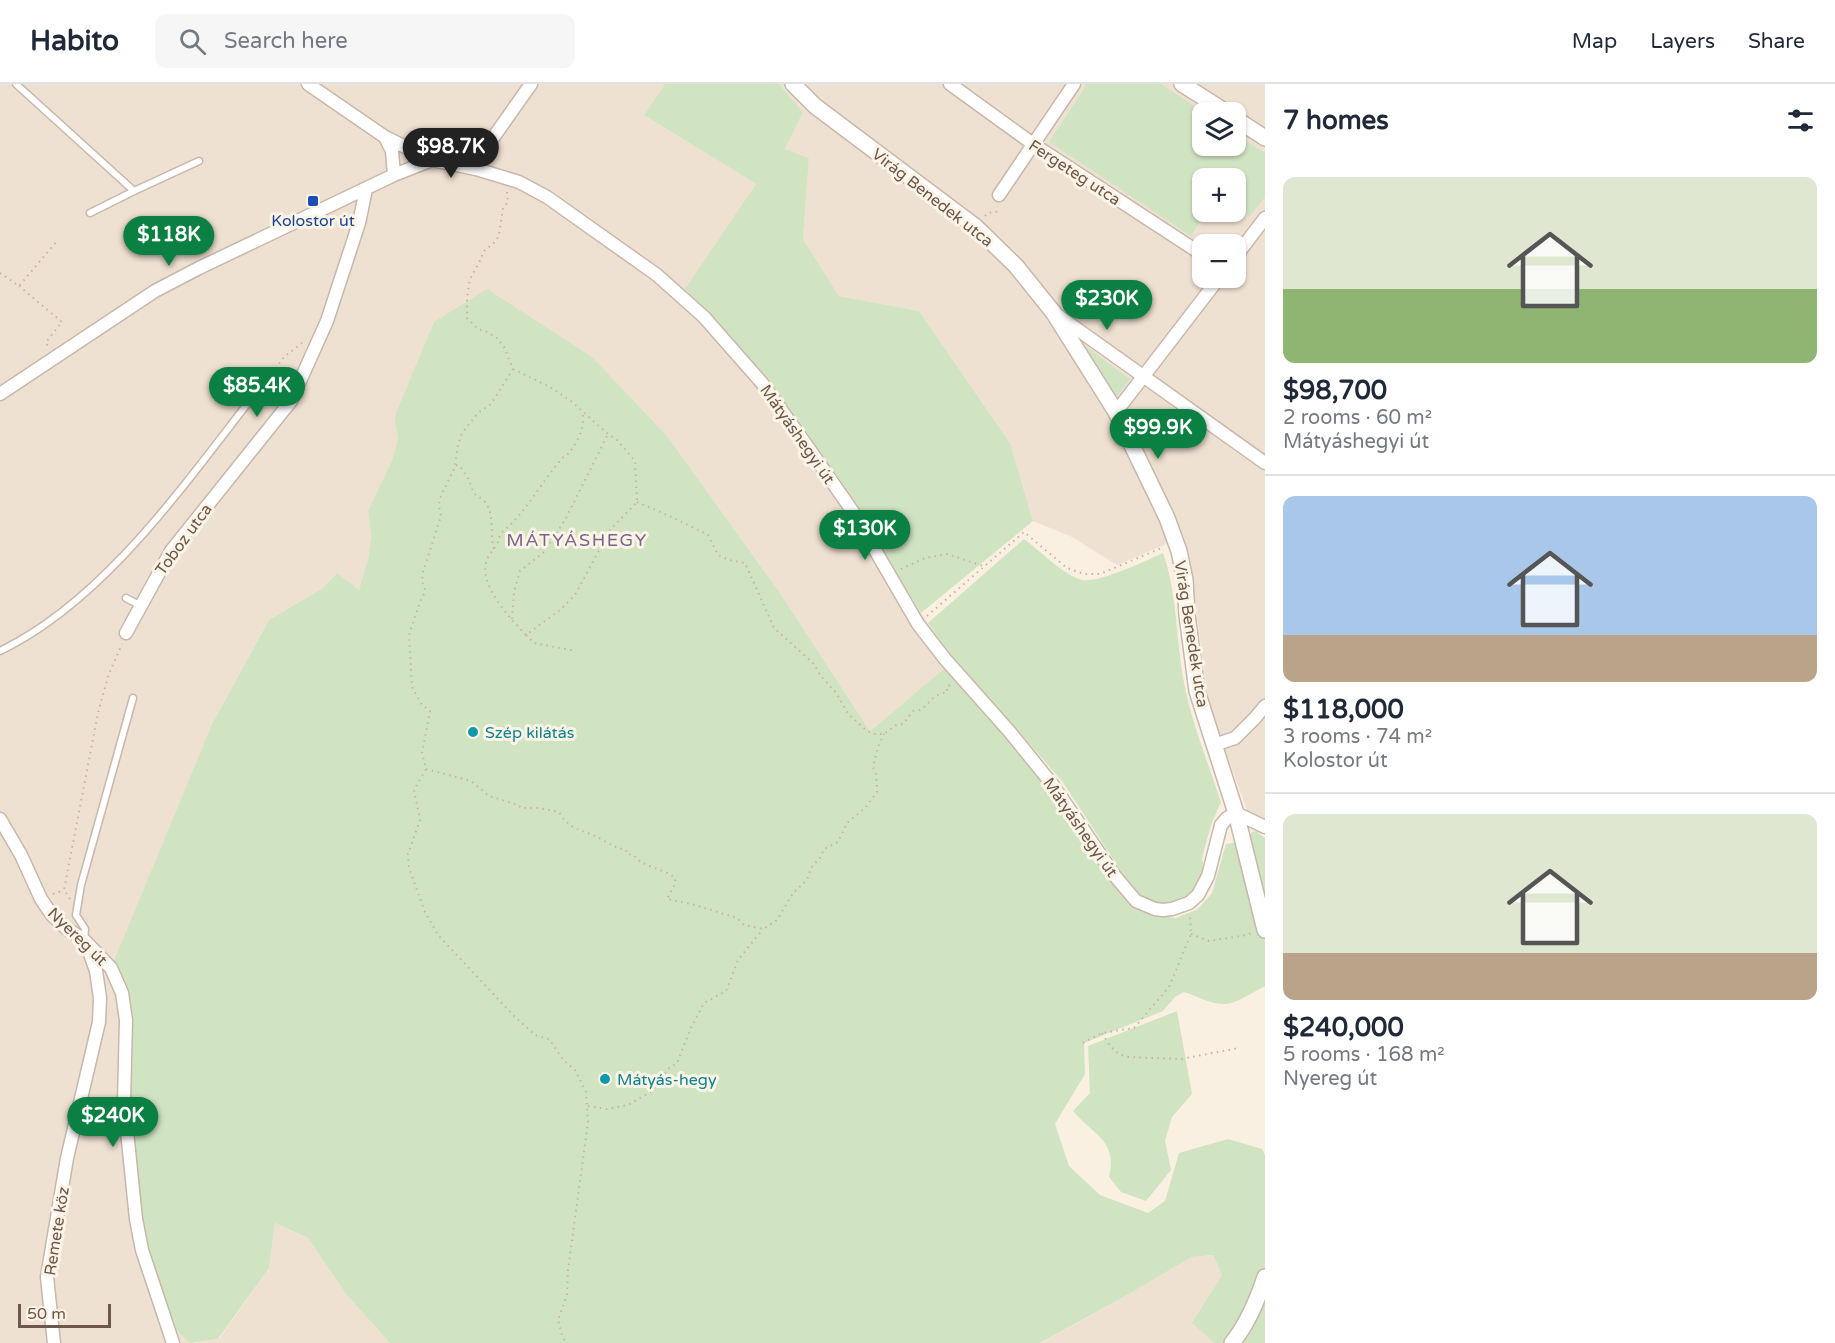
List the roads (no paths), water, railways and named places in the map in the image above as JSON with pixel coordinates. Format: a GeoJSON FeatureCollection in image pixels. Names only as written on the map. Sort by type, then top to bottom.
{"type":"FeatureCollection","features":[{"type":"Feature","properties":{"kind":"street","name":"Mátyáshegyi út"},"geometry":{"type":"LineString","coordinates":[[308,84],[385,137],[432,160],[476,169],[519,182],[547,197],[657,275],[704,317],[733,348],[768,392],[853,512],[918,624],[966,684],[1041,770],[1115,876],[1136,901],[1163,910],[1190,903],[1198,895],[1208,876],[1221,825],[1236,813]]}},
{"type":"Feature","properties":{"kind":"street"},"geometry":{"type":"LineString","coordinates":[[476,169],[488,145],[531,84]]}},
{"type":"Feature","properties":{"kind":"street","name":"Virág Benedek utca"},"geometry":{"type":"LineString","coordinates":[[793,84],[815,106],[976,227],[1016,266],[1053,312],[1116,412],[1167,518],[1176,542],[1185,580],[1187,615],[1197,690],[1236,813],[1265,930]]}},
{"type":"Feature","properties":{"kind":"street","name":"Fergeteg utca"},"geometry":{"type":"LineString","coordinates":[[950,84],[1033,144],[1192,248]]}},
{"type":"Feature","properties":{"kind":"street"},"geometry":{"type":"LineString","coordinates":[[999,195],[1074,84]]}},
{"type":"Feature","properties":{"kind":"street"},"geometry":{"type":"LineString","coordinates":[[1182,84],[1210,102]]}},
{"type":"Feature","properties":{"kind":"street"},"geometry":{"type":"LineString","coordinates":[[1246,126],[1265,138]]}},
{"type":"Feature","properties":{"kind":"street"},"geometry":{"type":"LineString","coordinates":[[385,137],[392,151],[394,175]]}},
{"type":"Feature","properties":{"kind":"street"},"geometry":{"type":"LineString","coordinates":[[0,394],[155,291],[394,175],[432,160]]}},
{"type":"Feature","properties":{"kind":"street","name":"Toboz utca"},"geometry":{"type":"LineString","coordinates":[[126,633],[171,551],[291,401],[327,321],[359,223],[366,189]]}},
{"type":"Feature","properties":{"kind":"street"},"geometry":{"type":"LineString","coordinates":[[1246,243],[1265,218]]}},
{"type":"Feature","properties":{"kind":"street"},"geometry":{"type":"LineString","coordinates":[[1116,412],[1211,288]]}},
{"type":"Feature","properties":{"kind":"street"},"geometry":{"type":"LineString","coordinates":[[1053,312],[1265,463]]}},
{"type":"Feature","properties":{"kind":"street"},"geometry":{"type":"LineString","coordinates":[[1214,745],[1235,738],[1265,706]]}},
{"type":"Feature","properties":{"kind":"street"},"geometry":{"type":"LineString","coordinates":[[1236,813],[1265,827]]}},
{"type":"Feature","properties":{"kind":"street","name":"Nyereg út"},"geometry":{"type":"LineString","coordinates":[[0,819],[21,855],[41,899],[52,915],[85,942],[111,968],[123,993],[126,1020],[123,1102],[136,1219],[142,1250],[173,1343]]}},
{"type":"Feature","properties":{"kind":"street","name":"Remete köz"},"geometry":{"type":"LineString","coordinates":[[54,1343],[47,1277],[67,1158],[99,1022],[100,998],[96,970],[85,942]]}},
{"type":"Feature","properties":{"kind":"street"},"geometry":{"type":"LineString","coordinates":[[1232,1343],[1244,1327],[1265,1277]]}},
{"type":"Feature","properties":{"kind":"lane"},"geometry":{"type":"LineString","coordinates":[[16,84],[134,191]]}},
{"type":"Feature","properties":{"kind":"lane"},"geometry":{"type":"LineString","coordinates":[[90,213],[199,161]]}},
{"type":"Feature","properties":{"kind":"lane","name":"Toboz utca"},"geometry":{"type":"LineString","coordinates":[[0,651],[15,644],[72,606],[115,565],[163,510],[262,385]]}},
{"type":"Feature","properties":{"kind":"lane"},"geometry":{"type":"LineString","coordinates":[[126,598],[141,606]]}},
{"type":"Feature","properties":{"kind":"lane"},"geometry":{"type":"LineString","coordinates":[[85,942],[85,929],[76,915],[81,885],[133,698]]}},
{"type":"Feature","properties":{"kind":"place","name":"Kolostor út"},"geometry":{"type":"Point","coordinates":[313,201]}},
{"type":"Feature","properties":{"kind":"place","name":"Szép kilátás"},"geometry":{"type":"Point","coordinates":[473,732]}},
{"type":"Feature","properties":{"kind":"place","name":"Mátyás-hegy"},"geometry":{"type":"Point","coordinates":[605,1079]}},
{"type":"Feature","properties":{"kind":"district","name":"MÁTYÁSHEGY"},"geometry":{"type":"Point","coordinates":[577,540]}}]}
